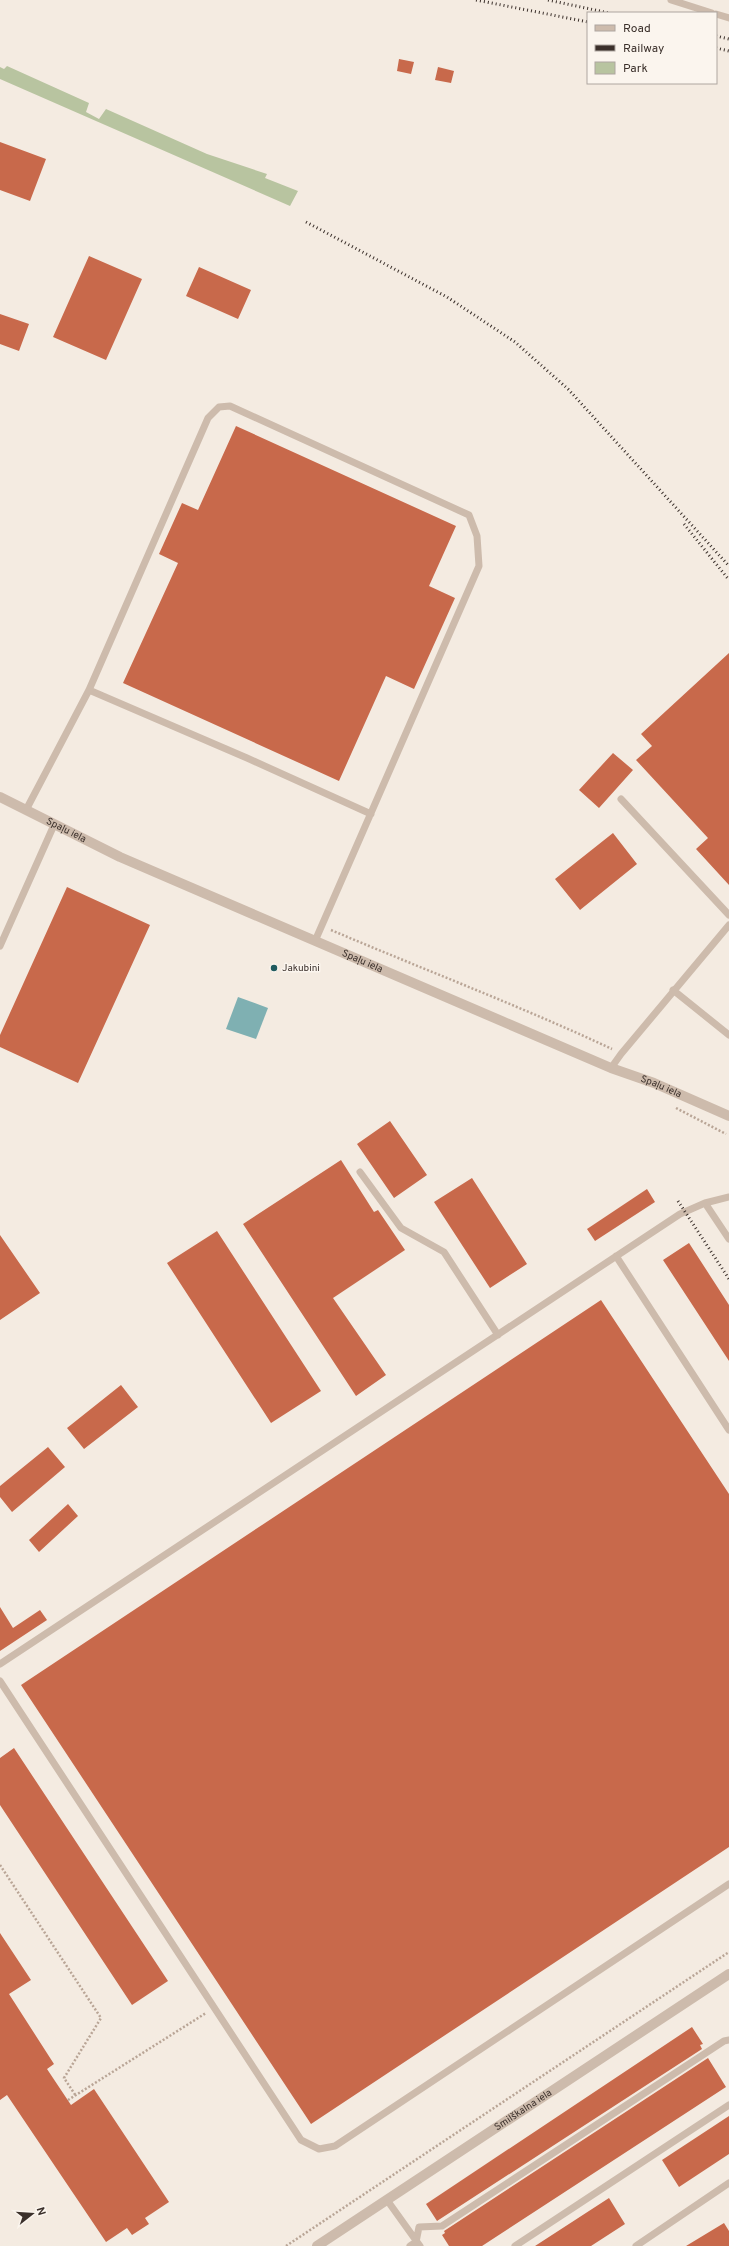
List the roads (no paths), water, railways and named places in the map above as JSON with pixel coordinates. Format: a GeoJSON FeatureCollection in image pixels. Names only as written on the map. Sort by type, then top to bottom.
{"type":"FeatureCollection","features":[{"type":"Feature","properties":{"kind":"street","name":"Spaļu iela"},"geometry":{"type":"LineString","coordinates":[[0,797],[120,857],[611,1068],[654,1083],[729,1116]]}},
{"type":"Feature","properties":{"kind":"street","name":"Smilškalna iela"},"geometry":{"type":"LineString","coordinates":[[317,2246],[729,1974]]}},
{"type":"Feature","properties":{"kind":"lane"},"geometry":{"type":"LineString","coordinates":[[671,0],[709,12]]}},
{"type":"Feature","properties":{"kind":"lane"},"geometry":{"type":"LineString","coordinates":[[717,14],[729,18]]}},
{"type":"Feature","properties":{"kind":"lane"},"geometry":{"type":"LineString","coordinates":[[26,810],[89,690],[208,418],[219,407],[230,406],[469,515],[477,536],[479,566],[372,814],[315,940]]}},
{"type":"Feature","properties":{"kind":"lane"},"geometry":{"type":"LineString","coordinates":[[89,690],[372,814]]}},
{"type":"Feature","properties":{"kind":"lane"},"geometry":{"type":"LineString","coordinates":[[621,799],[729,915]]}},
{"type":"Feature","properties":{"kind":"lane"},"geometry":{"type":"LineString","coordinates":[[0,946],[54,825]]}},
{"type":"Feature","properties":{"kind":"lane"},"geometry":{"type":"LineString","coordinates":[[611,1068],[673,990],[729,925]]}},
{"type":"Feature","properties":{"kind":"lane"},"geometry":{"type":"LineString","coordinates":[[673,990],[729,1035]]}},
{"type":"Feature","properties":{"kind":"lane"},"geometry":{"type":"LineString","coordinates":[[360,1172],[401,1228],[444,1252],[498,1335]]}},
{"type":"Feature","properties":{"kind":"lane"},"geometry":{"type":"LineString","coordinates":[[0,1664],[680,1214],[705,1203],[729,1197]]}},
{"type":"Feature","properties":{"kind":"lane"},"geometry":{"type":"LineString","coordinates":[[705,1203],[729,1239]]}},
{"type":"Feature","properties":{"kind":"lane"},"geometry":{"type":"LineString","coordinates":[[616,1256],[729,1430]]}},
{"type":"Feature","properties":{"kind":"lane"},"geometry":{"type":"LineString","coordinates":[[0,1681],[301,2140],[319,2149],[335,2146],[729,1884]]}},
{"type":"Feature","properties":{"kind":"lane"},"geometry":{"type":"LineString","coordinates":[[415,2245],[419,2227],[442,2226],[729,2040]]}},
{"type":"Feature","properties":{"kind":"lane"},"geometry":{"type":"LineString","coordinates":[[515,2246],[729,2105]]}},
{"type":"Feature","properties":{"kind":"lane"},"geometry":{"type":"LineString","coordinates":[[636,2246],[729,2183]]}},
{"type":"Feature","properties":{"kind":"lane"},"geometry":{"type":"LineString","coordinates":[[387,2200],[415,2245]]}},
{"type":"Feature","properties":{"kind":"water"},"geometry":{"type":"Polygon","coordinates":[[[238,997],[268,1008],[256,1039],[226,1029],[238,997]]]}},
{"type":"Feature","properties":{"kind":"railway"},"geometry":{"type":"LineString","coordinates":[[476,0],[587,22]]}},
{"type":"Feature","properties":{"kind":"railway"},"geometry":{"type":"LineString","coordinates":[[548,0],[604,12]]}},
{"type":"Feature","properties":{"kind":"railway"},"geometry":{"type":"LineString","coordinates":[[717,36],[729,39]]}},
{"type":"Feature","properties":{"kind":"railway"},"geometry":{"type":"LineString","coordinates":[[717,48],[729,51]]}},
{"type":"Feature","properties":{"kind":"railway"},"geometry":{"type":"LineString","coordinates":[[306,222],[447,297],[515,342],[568,389],[729,566]]}},
{"type":"Feature","properties":{"kind":"railway"},"geometry":{"type":"LineString","coordinates":[[684,524],[729,580]]}},
{"type":"Feature","properties":{"kind":"railway"},"geometry":{"type":"LineString","coordinates":[[678,1201],[729,1279]]}},
{"type":"Feature","properties":{"kind":"place","name":"Jakubini"},"geometry":{"type":"Point","coordinates":[274,968]}}]}
